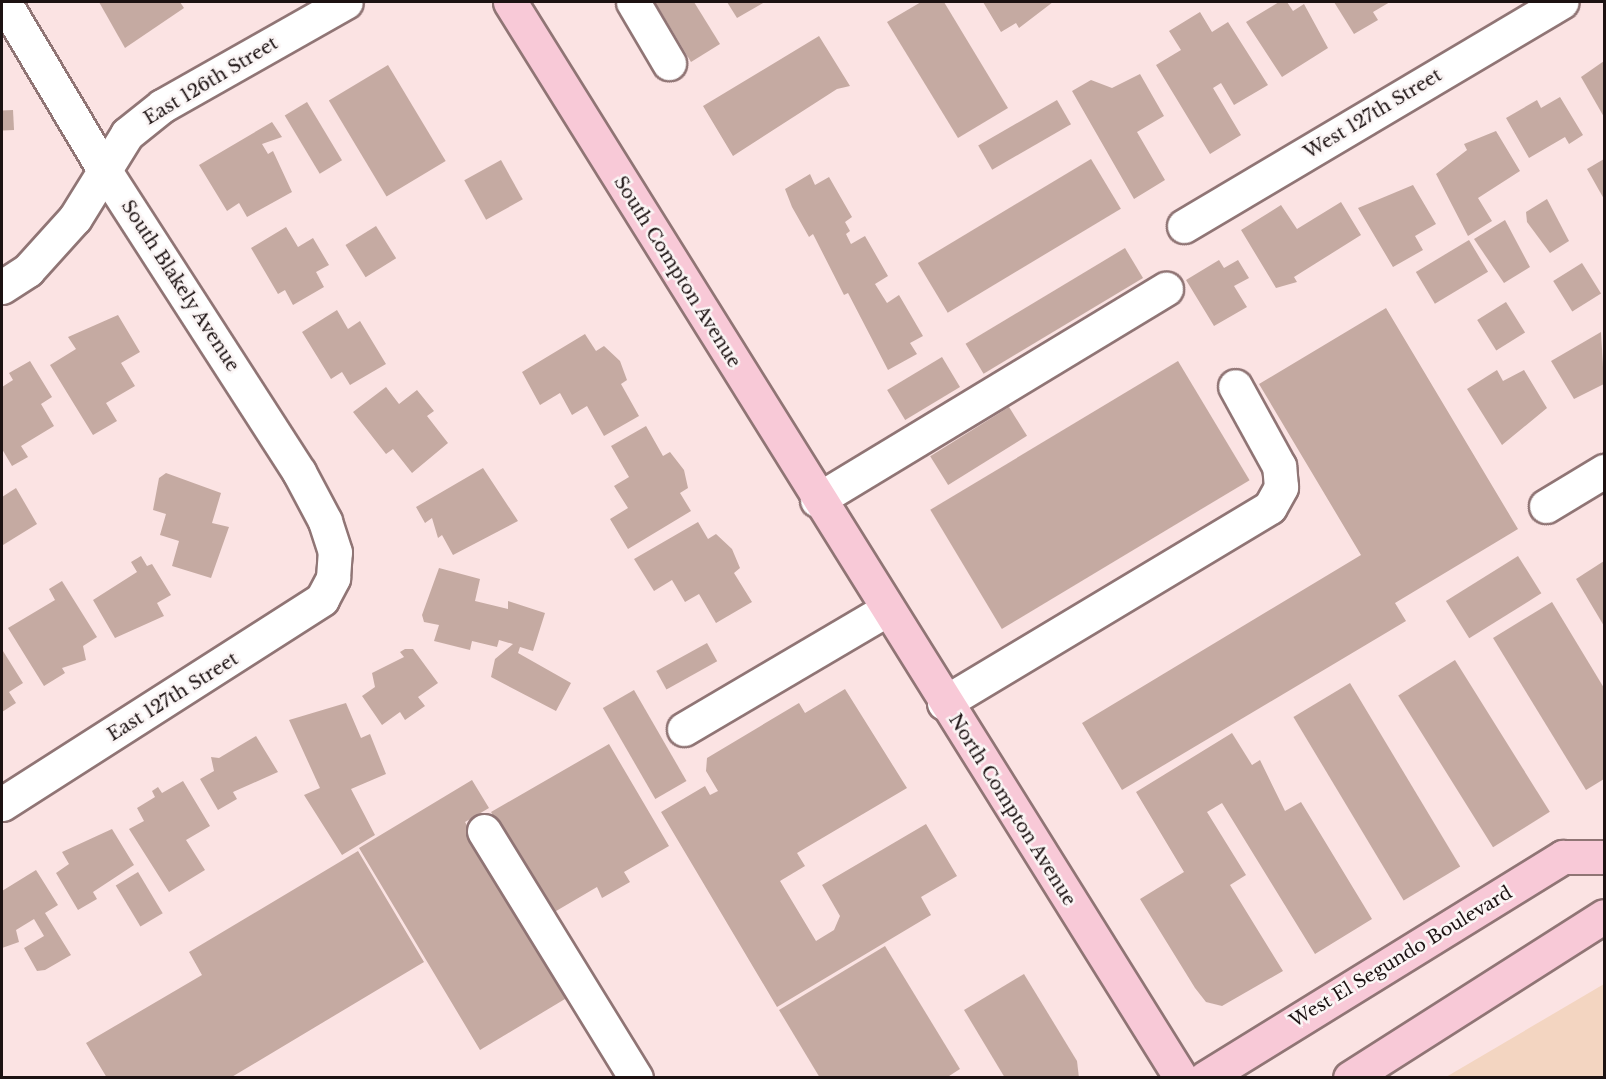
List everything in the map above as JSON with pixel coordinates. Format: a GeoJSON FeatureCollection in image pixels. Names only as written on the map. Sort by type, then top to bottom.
{"type":"FeatureCollection","features":[{"type":"Feature","properties":{"kind":"main road","name":"South Compton Avenue"},"geometry":{"type":"LineString","coordinates":[[510,2],[843,542]]}},
{"type":"Feature","properties":{"kind":"main road","name":"North Compton Avenue"},"geometry":{"type":"LineString","coordinates":[[843,542],[1180,1077]]}},
{"type":"Feature","properties":{"kind":"main road","name":"West El Segundo Boulevard"},"geometry":{"type":"LineString","coordinates":[[1205,1077],[1563,857],[1605,857]]}},
{"type":"Feature","properties":{"kind":"main road"},"geometry":{"type":"LineString","coordinates":[[1350,1077],[1605,916]]}},
{"type":"Feature","properties":{"kind":"street","name":"South Blakely Avenue"},"geometry":{"type":"LineString","coordinates":[[4,2],[103,168],[299,472],[325,521],[334,552],[333,578]]}},
{"type":"Feature","properties":{"kind":"street","name":"East 126th Street"},"geometry":{"type":"LineString","coordinates":[[2,287],[28,270],[75,218],[103,168],[127,134],[162,106],[346,2]]}},
{"type":"Feature","properties":{"kind":"street"},"geometry":{"type":"LineString","coordinates":[[633,2],[669,63]]}},
{"type":"Feature","properties":{"kind":"street","name":"West 127th Street"},"geometry":{"type":"LineString","coordinates":[[1184,226],[1563,2]]}},
{"type":"Feature","properties":{"kind":"street"},"geometry":{"type":"LineString","coordinates":[[817,500],[1166,289]]}},
{"type":"Feature","properties":{"kind":"street"},"geometry":{"type":"LineString","coordinates":[[944,703],[1270,507],[1281,487],[1279,466],[1235,386]]}},
{"type":"Feature","properties":{"kind":"street"},"geometry":{"type":"LineString","coordinates":[[1546,506],[1605,471]]}},
{"type":"Feature","properties":{"kind":"street","name":"East 127th Street"},"geometry":{"type":"LineString","coordinates":[[2,804],[253,647],[322,599],[333,578]]}},
{"type":"Feature","properties":{"kind":"street"},"geometry":{"type":"LineString","coordinates":[[684,729],[886,610]]}},
{"type":"Feature","properties":{"kind":"street"},"geometry":{"type":"LineString","coordinates":[[484,831],[636,1077]]}},
{"type":"Feature","properties":{"kind":"shaded area"},"geometry":{"type":"Polygon","coordinates":[[[1604,984],[1604,1077],[1446,1077],[1604,984]]]}},
{"type":"Feature","properties":{"kind":"building"},"geometry":{"type":"Polygon","coordinates":[[[99,2],[180,2],[184,8],[125,48],[99,2]]]}},
{"type":"Feature","properties":{"kind":"building"},"geometry":{"type":"Polygon","coordinates":[[[655,2],[694,2],[720,44],[691,62],[655,2]]]}},
{"type":"Feature","properties":{"kind":"building"},"geometry":{"type":"Polygon","coordinates":[[[727,2],[765,2],[737,18],[727,2]]]}},
{"type":"Feature","properties":{"kind":"building"},"geometry":{"type":"Polygon","coordinates":[[[921,2],[944,2],[1008,108],[958,138],[887,22],[921,2]]]}},
{"type":"Feature","properties":{"kind":"building"},"geometry":{"type":"Polygon","coordinates":[[[983,2],[1053,2],[1019,28],[1016,23],[1001,32],[983,2]]]}},
{"type":"Feature","properties":{"kind":"building"},"geometry":{"type":"Polygon","coordinates":[[[1279,2],[1287,2],[1293,11],[1304,4],[1328,48],[1282,77],[1246,22],[1279,2]]]}},
{"type":"Feature","properties":{"kind":"building"},"geometry":{"type":"Polygon","coordinates":[[[1334,2],[1390,2],[1373,12],[1378,20],[1354,34],[1334,2]]]}},
{"type":"Feature","properties":{"kind":"building"},"geometry":{"type":"Polygon","coordinates":[[[1200,12],[1212,32],[1228,22],[1268,85],[1234,105],[1221,83],[1213,88],[1241,135],[1210,154],[1156,65],[1181,50],[1169,31],[1200,12]]]}},
{"type":"Feature","properties":{"kind":"building"},"geometry":{"type":"Polygon","coordinates":[[[819,36],[850,86],[837,89],[733,156],[703,106],[819,36]]]}},
{"type":"Feature","properties":{"kind":"building"},"geometry":{"type":"Polygon","coordinates":[[[1604,61],[1604,117],[1581,77],[1604,61]]]}},
{"type":"Feature","properties":{"kind":"building"},"geometry":{"type":"Polygon","coordinates":[[[388,65],[446,161],[387,197],[329,101],[388,65]]]}},
{"type":"Feature","properties":{"kind":"building"},"geometry":{"type":"Polygon","coordinates":[[[1140,74],[1164,116],[1137,132],[1165,180],[1134,199],[1072,91],[1091,80],[1112,88],[1140,74]]]}},
{"type":"Feature","properties":{"kind":"building"},"geometry":{"type":"Polygon","coordinates":[[[1560,97],[1583,135],[1569,144],[1565,137],[1529,158],[1506,118],[1537,100],[1541,108],[1560,97]]]}},
{"type":"Feature","properties":{"kind":"building"},"geometry":{"type":"Polygon","coordinates":[[[1057,100],[1071,124],[992,170],[978,146],[1057,100]]]}},
{"type":"Feature","properties":{"kind":"building"},"geometry":{"type":"Polygon","coordinates":[[[307,102],[342,160],[320,174],[285,115],[307,102]]]}},
{"type":"Feature","properties":{"kind":"building"},"geometry":{"type":"Polygon","coordinates":[[[13,110],[14,130],[3,131],[2,111],[13,110]]]}},
{"type":"Feature","properties":{"kind":"building"},"geometry":{"type":"Polygon","coordinates":[[[272,122],[282,137],[262,144],[268,154],[273,151],[292,192],[247,217],[239,203],[227,211],[199,165],[272,122]]]}},
{"type":"Feature","properties":{"kind":"building"},"geometry":{"type":"Polygon","coordinates":[[[1496,131],[1520,171],[1478,198],[1492,221],[1468,236],[1436,174],[1467,150],[1464,144],[1496,131]]]}},
{"type":"Feature","properties":{"kind":"building"},"geometry":{"type":"Polygon","coordinates":[[[1091,159],[1121,209],[948,313],[918,263],[1091,159]]]}},
{"type":"Feature","properties":{"kind":"building"},"geometry":{"type":"Polygon","coordinates":[[[1604,159],[1604,199],[1587,169],[1604,159]]]}},
{"type":"Feature","properties":{"kind":"building"},"geometry":{"type":"Polygon","coordinates":[[[501,160],[523,199],[486,220],[464,180],[501,160]]]}},
{"type":"Feature","properties":{"kind":"building"},"geometry":{"type":"Polygon","coordinates":[[[810,174],[815,185],[829,177],[852,217],[845,222],[850,231],[846,234],[851,244],[865,236],[888,276],[875,284],[887,303],[899,295],[923,336],[910,343],[917,354],[888,370],[848,293],[844,295],[813,234],[809,237],[792,207],[785,189],[810,174]]]}},
{"type":"Feature","properties":{"kind":"building"},"geometry":{"type":"Polygon","coordinates":[[[1413,185],[1436,224],[1415,236],[1423,250],[1393,267],[1358,208],[1413,185]]]}},
{"type":"Feature","properties":{"kind":"building"},"geometry":{"type":"Polygon","coordinates":[[[1547,199],[1569,241],[1550,253],[1527,222],[1526,212],[1547,199]]]}},
{"type":"Feature","properties":{"kind":"building"},"geometry":{"type":"Polygon","coordinates":[[[1341,202],[1361,235],[1294,277],[1297,282],[1276,288],[1241,230],[1281,205],[1297,229],[1341,202]]]}},
{"type":"Feature","properties":{"kind":"building"},"geometry":{"type":"Polygon","coordinates":[[[1505,220],[1530,267],[1504,283],[1474,239],[1505,220]]]}},
{"type":"Feature","properties":{"kind":"building"},"geometry":{"type":"Polygon","coordinates":[[[376,226],[396,258],[366,277],[345,245],[376,226]]]}},
{"type":"Feature","properties":{"kind":"building"},"geometry":{"type":"Polygon","coordinates":[[[286,227],[298,247],[313,238],[329,265],[316,272],[324,287],[293,305],[285,290],[278,294],[251,248],[286,227]]]}},
{"type":"Feature","properties":{"kind":"building"},"geometry":{"type":"Polygon","coordinates":[[[1469,240],[1488,272],[1435,304],[1416,272],[1469,240]]]}},
{"type":"Feature","properties":{"kind":"building"},"geometry":{"type":"Polygon","coordinates":[[[1125,248],[1143,278],[984,374],[966,344],[1125,248]]]}},
{"type":"Feature","properties":{"kind":"building"},"geometry":{"type":"Polygon","coordinates":[[[1219,260],[1224,268],[1238,260],[1249,278],[1234,286],[1247,307],[1214,326],[1186,280],[1219,260]]]}},
{"type":"Feature","properties":{"kind":"building"},"geometry":{"type":"Polygon","coordinates":[[[1582,263],[1601,294],[1572,312],[1553,281],[1582,263]]]}},
{"type":"Feature","properties":{"kind":"building"},"geometry":{"type":"Polygon","coordinates":[[[1506,302],[1525,333],[1496,351],[1477,320],[1506,302]]]}},
{"type":"Feature","properties":{"kind":"building"},"geometry":{"type":"Polygon","coordinates":[[[1386,308],[1518,529],[1395,603],[1406,621],[1122,790],[1082,723],[1361,555],[1259,384],[1386,308]]]}},
{"type":"Feature","properties":{"kind":"building"},"geometry":{"type":"Polygon","coordinates":[[[337,310],[348,329],[360,321],[386,364],[350,385],[342,372],[331,379],[302,332],[337,310]]]}},
{"type":"Feature","properties":{"kind":"building"},"geometry":{"type":"Polygon","coordinates":[[[118,315],[140,352],[121,363],[135,386],[106,403],[117,421],[93,435],[50,365],[76,349],[68,337],[118,315]]]}},
{"type":"Feature","properties":{"kind":"building"},"geometry":{"type":"Polygon","coordinates":[[[1601,332],[1604,384],[1574,399],[1551,361],[1601,332]]]}},
{"type":"Feature","properties":{"kind":"building"},"geometry":{"type":"Polygon","coordinates":[[[585,334],[596,351],[604,346],[620,361],[627,380],[621,384],[639,416],[604,436],[587,406],[572,415],[560,393],[540,405],[522,372],[585,334]]]}},
{"type":"Feature","properties":{"kind":"building"},"geometry":{"type":"Polygon","coordinates":[[[942,357],[960,387],[905,420],[887,390],[942,357]]]}},
{"type":"Feature","properties":{"kind":"building"},"geometry":{"type":"Polygon","coordinates":[[[30,361],[52,397],[41,404],[54,426],[21,446],[28,457],[12,466],[2,449],[2,387],[13,380],[9,373],[30,361]]]}},
{"type":"Feature","properties":{"kind":"building"},"geometry":{"type":"Polygon","coordinates":[[[1178,361],[1250,480],[1002,629],[930,510],[1178,361]]]}},
{"type":"Feature","properties":{"kind":"building"},"geometry":{"type":"Polygon","coordinates":[[[1497,370],[1503,381],[1524,370],[1547,408],[1502,445],[1467,389],[1497,370]]]}},
{"type":"Feature","properties":{"kind":"building"},"geometry":{"type":"Polygon","coordinates":[[[386,387],[399,404],[417,390],[434,411],[427,416],[448,443],[412,473],[393,449],[386,454],[353,412],[386,387]]]}},
{"type":"Feature","properties":{"kind":"building"},"geometry":{"type":"Polygon","coordinates":[[[1009,407],[1027,436],[948,485],[930,456],[1009,407]]]}},
{"type":"Feature","properties":{"kind":"building"},"geometry":{"type":"Polygon","coordinates":[[[646,426],[663,456],[670,452],[684,470],[688,488],[680,493],[691,511],[628,549],[610,519],[628,508],[614,486],[629,477],[611,446],[646,426]]]}},
{"type":"Feature","properties":{"kind":"building"},"geometry":{"type":"Polygon","coordinates":[[[483,468],[518,521],[453,555],[442,535],[438,538],[432,518],[425,523],[416,507],[483,468]]]}},
{"type":"Feature","properties":{"kind":"building"},"geometry":{"type":"Polygon","coordinates":[[[166,473],[221,493],[212,523],[229,527],[211,578],[172,566],[179,541],[160,535],[166,514],[153,510],[159,478],[166,473]]]}},
{"type":"Feature","properties":{"kind":"building"},"geometry":{"type":"Polygon","coordinates":[[[16,488],[37,524],[3,545],[2,497],[16,488]]]}},
{"type":"Feature","properties":{"kind":"building"},"geometry":{"type":"Polygon","coordinates":[[[698,522],[708,539],[716,534],[732,549],[740,568],[734,573],[752,602],[716,623],[699,594],[685,602],[672,580],[654,591],[634,559],[698,522]]]}},
{"type":"Feature","properties":{"kind":"building"},"geometry":{"type":"Polygon","coordinates":[[[141,556],[147,566],[152,564],[171,595],[157,603],[164,616],[115,638],[93,600],[137,572],[131,562],[141,556]]]}},
{"type":"Feature","properties":{"kind":"building"},"geometry":{"type":"Polygon","coordinates":[[[1518,556],[1541,593],[1469,638],[1446,601],[1518,556]]]}},
{"type":"Feature","properties":{"kind":"building"},"geometry":{"type":"Polygon","coordinates":[[[1604,561],[1604,626],[1576,579],[1604,561]]]}},
{"type":"Feature","properties":{"kind":"building"},"geometry":{"type":"Polygon","coordinates":[[[439,568],[480,579],[475,601],[508,609],[508,601],[545,613],[533,651],[520,647],[518,653],[571,683],[556,711],[491,677],[495,659],[513,644],[499,640],[497,647],[472,641],[470,650],[434,641],[439,625],[424,622],[422,615],[439,568]]]}},
{"type":"Feature","properties":{"kind":"building"},"geometry":{"type":"Polygon","coordinates":[[[62,581],[97,637],[83,646],[86,660],[62,668],[65,673],[44,686],[8,628],[55,600],[49,589],[62,581]]]}},
{"type":"Feature","properties":{"kind":"building"},"geometry":{"type":"Polygon","coordinates":[[[1552,602],[1604,688],[1604,779],[1586,790],[1493,638],[1552,602]]]}},
{"type":"Feature","properties":{"kind":"building"},"geometry":{"type":"Polygon","coordinates":[[[707,643],[717,661],[666,689],[656,671],[707,643]]]}},
{"type":"Feature","properties":{"kind":"building"},"geometry":{"type":"Polygon","coordinates":[[[413,649],[438,683],[418,697],[425,706],[405,720],[400,712],[382,725],[362,696],[375,687],[372,673],[404,657],[400,652],[413,649]]]}},
{"type":"Feature","properties":{"kind":"building"},"geometry":{"type":"Polygon","coordinates":[[[3,651],[23,683],[9,692],[16,703],[2,712],[3,651]]]}},
{"type":"Feature","properties":{"kind":"building"},"geometry":{"type":"Polygon","coordinates":[[[1455,660],[1550,812],[1493,847],[1398,696],[1455,660]]]}},
{"type":"Feature","properties":{"kind":"building"},"geometry":{"type":"Polygon","coordinates":[[[1350,683],[1460,866],[1404,900],[1293,717],[1350,683]]]}},
{"type":"Feature","properties":{"kind":"building"},"geometry":{"type":"Polygon","coordinates":[[[845,689],[907,788],[797,853],[805,866],[780,881],[816,941],[834,930],[840,916],[822,885],[926,824],[957,876],[921,897],[931,915],[777,1007],[661,812],[705,786],[710,795],[718,791],[706,771],[707,758],[799,703],[805,713],[845,689]]]}},
{"type":"Feature","properties":{"kind":"building"},"geometry":{"type":"Polygon","coordinates":[[[634,690],[686,781],[655,799],[603,708],[634,690]]]}},
{"type":"Feature","properties":{"kind":"building"},"geometry":{"type":"Polygon","coordinates":[[[346,703],[361,738],[370,734],[386,774],[351,789],[375,835],[342,855],[304,795],[320,788],[289,720],[346,703]]]}},
{"type":"Feature","properties":{"kind":"building"},"geometry":{"type":"Polygon","coordinates":[[[1232,733],[1252,765],[1260,760],[1285,811],[1301,802],[1372,919],[1315,954],[1222,803],[1207,812],[1246,875],[1230,885],[1283,971],[1222,1006],[1206,1002],[1195,988],[1140,899],[1184,872],[1136,792],[1232,733]]]}},
{"type":"Feature","properties":{"kind":"building"},"geometry":{"type":"Polygon","coordinates":[[[256,736],[278,772],[233,792],[237,799],[218,810],[200,779],[214,771],[211,757],[219,758],[256,736]]]}},
{"type":"Feature","properties":{"kind":"building"},"geometry":{"type":"Polygon","coordinates":[[[609,744],[669,846],[624,872],[630,882],[602,898],[597,887],[551,914],[491,812],[609,744]]]}},
{"type":"Feature","properties":{"kind":"building"},"geometry":{"type":"Polygon","coordinates":[[[472,780],[489,808],[465,822],[570,996],[480,1050],[359,848],[472,780]]]}},
{"type":"Feature","properties":{"kind":"building"},"geometry":{"type":"Polygon","coordinates":[[[183,781],[210,826],[186,840],[205,870],[169,892],[129,829],[144,821],[137,808],[155,797],[152,791],[158,787],[162,793],[183,781]]]}},
{"type":"Feature","properties":{"kind":"building"},"geometry":{"type":"Polygon","coordinates":[[[112,829],[134,865],[93,892],[97,899],[78,910],[56,873],[69,864],[62,852],[112,829]]]}},
{"type":"Feature","properties":{"kind":"building"},"geometry":{"type":"Polygon","coordinates":[[[358,851],[424,962],[230,1078],[107,1078],[86,1043],[202,975],[189,952],[358,851]]]}},
{"type":"Feature","properties":{"kind":"building"},"geometry":{"type":"Polygon","coordinates":[[[36,870],[58,905],[45,913],[71,955],[45,970],[37,971],[24,948],[44,936],[34,919],[16,930],[19,942],[2,948],[2,891],[36,870]]]}},
{"type":"Feature","properties":{"kind":"building"},"geometry":{"type":"Polygon","coordinates":[[[138,872],[163,913],[140,927],[116,885],[138,872]]]}},
{"type":"Feature","properties":{"kind":"building"},"geometry":{"type":"Polygon","coordinates":[[[885,946],[960,1069],[946,1078],[820,1078],[779,1010],[885,946]]]}},
{"type":"Feature","properties":{"kind":"building"},"geometry":{"type":"Polygon","coordinates":[[[1024,974],[1077,1061],[1079,1078],[1005,1078],[964,1010],[1024,974]]]}}]}
